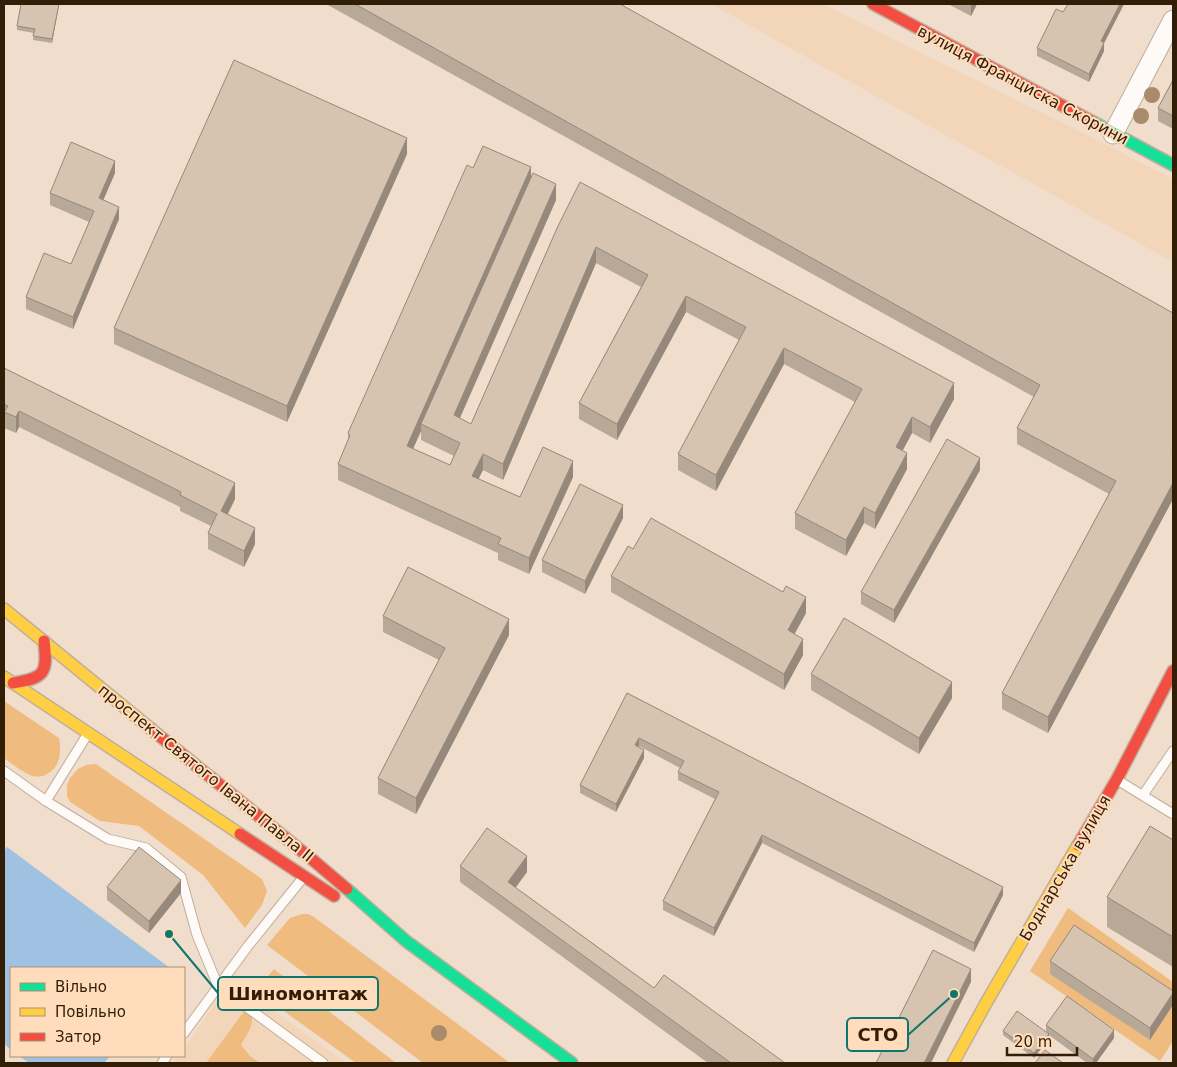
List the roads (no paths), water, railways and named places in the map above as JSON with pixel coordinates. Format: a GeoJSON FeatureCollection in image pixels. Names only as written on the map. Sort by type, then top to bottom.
{"type":"FeatureCollection","features":[{"type":"Feature","properties":{"kind":"main road","name":"вулиця Франциска Скорини"},"geometry":{"type":"LineString","coordinates":[[873,4],[1173,166]]}},
{"type":"Feature","properties":{"kind":"main road","name":"проспект Святого Івана Павла II"},"geometry":{"type":"LineString","coordinates":[[4,608],[314,861],[406,941]]}},
{"type":"Feature","properties":{"kind":"main road"},"geometry":{"type":"LineString","coordinates":[[8,680],[29,681],[37,678],[43,672],[47,665],[44,641]]}},
{"type":"Feature","properties":{"kind":"main road","name":"Боднарська вулиця"},"geometry":{"type":"LineString","coordinates":[[953,1063],[982,1004],[1117,780],[1173,671]]}},
{"type":"Feature","properties":{"kind":"main road","name":"проспект Святого Івана Павла II"},"geometry":{"type":"LineString","coordinates":[[8,680],[304,877],[406,941],[572,1063]]}},
{"type":"Feature","properties":{"kind":"street"},"geometry":{"type":"LineString","coordinates":[[1113,134],[1173,20]]}},
{"type":"Feature","properties":{"kind":"lane"},"geometry":{"type":"LineString","coordinates":[[46,800],[88,733]]}},
{"type":"Feature","properties":{"kind":"lane"},"geometry":{"type":"LineString","coordinates":[[1143,795],[1173,751]]}},
{"type":"Feature","properties":{"kind":"lane"},"geometry":{"type":"LineString","coordinates":[[4,771],[108,839],[146,848],[181,877],[197,935],[218,986],[323,1063]]}},
{"type":"Feature","properties":{"kind":"lane"},"geometry":{"type":"LineString","coordinates":[[1117,780],[1173,814]]}},
{"type":"Feature","properties":{"kind":"lane"},"geometry":{"type":"LineString","coordinates":[[185,1032],[218,986],[304,877]]}},
{"type":"Feature","properties":{"kind":"water"},"geometry":{"type":"Polygon","coordinates":[[[7,847],[169,967],[10,967],[10,1049],[4,1044],[4,851],[7,847]]]}},
{"type":"Feature","properties":{"kind":"water"},"geometry":{"type":"Polygon","coordinates":[[[20,1057],[109,1057],[104,1063],[29,1063],[20,1057]]]}},
{"type":"Feature","properties":{"kind":"place","name":"Шиномонтаж"},"geometry":{"type":"Point","coordinates":[169,934]}},
{"type":"Feature","properties":{"kind":"place","name":"СТО"},"geometry":{"type":"Point","coordinates":[954,994]}}]}
